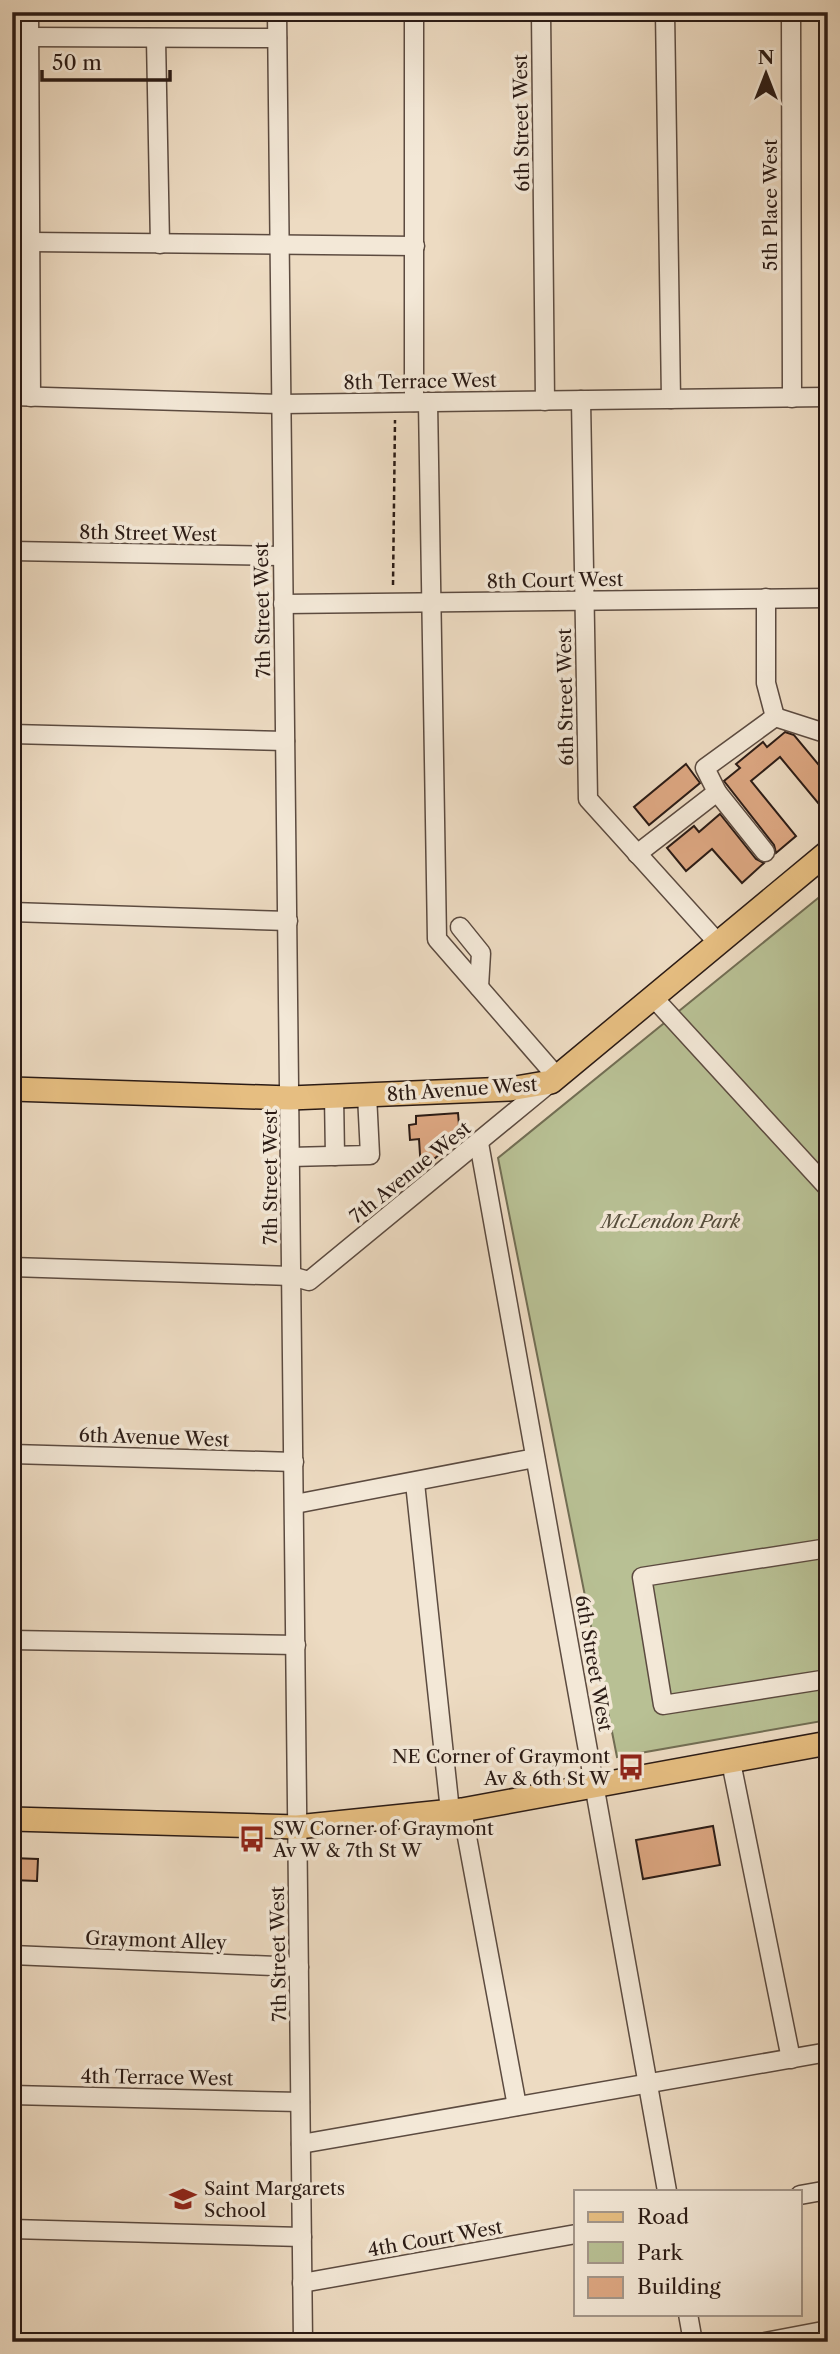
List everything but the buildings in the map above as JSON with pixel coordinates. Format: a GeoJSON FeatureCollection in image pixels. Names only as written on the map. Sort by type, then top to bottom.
{"type":"FeatureCollection","features":[{"type":"Feature","properties":{"kind":"main road","name":"8th Avenue West"},"geometry":{"type":"LineString","coordinates":[[12,1089],[290,1098],[510,1089],[554,1080],[828,852]]}},
{"type":"Feature","properties":{"kind":"main road"},"geometry":{"type":"LineString","coordinates":[[12,1819],[297,1827],[456,1811],[828,1743]]}},
{"type":"Feature","properties":{"kind":"street"},"geometry":{"type":"LineString","coordinates":[[29,12],[31,397]]}},
{"type":"Feature","properties":{"kind":"street","name":"7th Street West"},"geometry":{"type":"LineString","coordinates":[[277,12],[303,2342]]}},
{"type":"Feature","properties":{"kind":"street"},"geometry":{"type":"LineString","coordinates":[[414,12],[415,246],[430,602],[437,940],[554,1080]]}},
{"type":"Feature","properties":{"kind":"street","name":"6th Street West"},"geometry":{"type":"LineString","coordinates":[[541,12],[545,401]]}},
{"type":"Feature","properties":{"kind":"street"},"geometry":{"type":"LineString","coordinates":[[666,12],[671,399]]}},
{"type":"Feature","properties":{"kind":"street","name":"5th Place West"},"geometry":{"type":"LineString","coordinates":[[791,12],[792,397]]}},
{"type":"Feature","properties":{"kind":"street"},"geometry":{"type":"LineString","coordinates":[[29,37],[277,38]]}},
{"type":"Feature","properties":{"kind":"street"},"geometry":{"type":"LineString","coordinates":[[156,38],[160,244]]}},
{"type":"Feature","properties":{"kind":"street"},"geometry":{"type":"LineString","coordinates":[[30,242],[415,246]]}},
{"type":"Feature","properties":{"kind":"street","name":"8th Terrace West"},"geometry":{"type":"LineString","coordinates":[[12,396],[281,404],[828,397]]}},
{"type":"Feature","properties":{"kind":"street","name":"6th Street West"},"geometry":{"type":"LineString","coordinates":[[581,400],[587,799],[718,943]]}},
{"type":"Feature","properties":{"kind":"street","name":"8th Street West"},"geometry":{"type":"LineString","coordinates":[[12,551],[282,556]]}},
{"type":"Feature","properties":{"kind":"street"},"geometry":{"type":"LineString","coordinates":[[766,598],[766,683],[775,717]]}},
{"type":"Feature","properties":{"kind":"street","name":"8th Court West"},"geometry":{"type":"LineString","coordinates":[[283,604],[828,598]]}},
{"type":"Feature","properties":{"kind":"street"},"geometry":{"type":"LineString","coordinates":[[775,717],[828,734]]}},
{"type":"Feature","properties":{"kind":"street"},"geometry":{"type":"LineString","coordinates":[[765,852],[717,792],[705,768],[775,717]]}},
{"type":"Feature","properties":{"kind":"street"},"geometry":{"type":"LineString","coordinates":[[12,734],[285,741]]}},
{"type":"Feature","properties":{"kind":"street"},"geometry":{"type":"LineString","coordinates":[[637,854],[717,792]]}},
{"type":"Feature","properties":{"kind":"street"},"geometry":{"type":"LineString","coordinates":[[12,912],[288,921]]}},
{"type":"Feature","properties":{"kind":"street"},"geometry":{"type":"LineString","coordinates":[[460,927],[481,953],[479,987]]}},
{"type":"Feature","properties":{"kind":"street"},"geometry":{"type":"LineString","coordinates":[[653,997],[787,1147],[828,1188]]}},
{"type":"Feature","properties":{"kind":"street","name":"7th Avenue West"},"geometry":{"type":"LineString","coordinates":[[291,1276],[309,1281],[554,1080]]}},
{"type":"Feature","properties":{"kind":"street"},"geometry":{"type":"LineString","coordinates":[[290,1157],[370,1155],[368,1095]]}},
{"type":"Feature","properties":{"kind":"street"},"geometry":{"type":"LineString","coordinates":[[334,1096],[335,1156]]}},
{"type":"Feature","properties":{"kind":"street","name":"6th Street West"},"geometry":{"type":"LineString","coordinates":[[479,1143],[667,2190]]}},
{"type":"Feature","properties":{"kind":"street"},"geometry":{"type":"LineString","coordinates":[[12,1267],[291,1276]]}},
{"type":"Feature","properties":{"kind":"street","name":"6th Avenue West"},"geometry":{"type":"LineString","coordinates":[[12,1454],[294,1462]]}},
{"type":"Feature","properties":{"kind":"street"},"geometry":{"type":"LineString","coordinates":[[295,1504],[535,1458]]}},
{"type":"Feature","properties":{"kind":"street"},"geometry":{"type":"LineString","coordinates":[[415,1483],[456,1811],[517,2106]]}},
{"type":"Feature","properties":{"kind":"street"},"geometry":{"type":"LineString","coordinates":[[828,1548],[642,1577],[663,1705],[828,1679]]}},
{"type":"Feature","properties":{"kind":"street"},"geometry":{"type":"LineString","coordinates":[[12,1640],[296,1645]]}},
{"type":"Feature","properties":{"kind":"street"},"geometry":{"type":"LineString","coordinates":[[731,1762],[791,2059]]}},
{"type":"Feature","properties":{"kind":"street","name":"Graymont Alley"},"geometry":{"type":"LineString","coordinates":[[12,1955],[299,1967]]}},
{"type":"Feature","properties":{"kind":"street"},"geometry":{"type":"LineString","coordinates":[[301,2144],[828,2052]]}},
{"type":"Feature","properties":{"kind":"street","name":"4th Terrace West"},"geometry":{"type":"LineString","coordinates":[[12,2095],[300,2102]]}},
{"type":"Feature","properties":{"kind":"street"},"geometry":{"type":"LineString","coordinates":[[802,2195],[828,2190]]}},
{"type":"Feature","properties":{"kind":"street"},"geometry":{"type":"LineString","coordinates":[[12,2229],[302,2237]]}},
{"type":"Feature","properties":{"kind":"street","name":"4th Court West"},"geometry":{"type":"LineString","coordinates":[[302,2283],[574,2234]]}},
{"type":"Feature","properties":{"kind":"street"},"geometry":{"type":"LineString","coordinates":[[688,2316],[693,2342]]}},
{"type":"Feature","properties":{"kind":"street"},"geometry":{"type":"LineString","coordinates":[[765,2342],[828,2330]]}},
{"type":"Feature","properties":{"kind":"path"},"geometry":{"type":"LineString","coordinates":[[393,603],[395,403]]}},
{"type":"Feature","properties":{"kind":"green space","name":"McLendon Park"},"geometry":{"type":"Polygon","coordinates":[[[828,890],[828,1720],[617,1757],[498,1158],[828,890]]]}},
{"type":"Feature","properties":{"kind":"place","name":"NE Corner of Graymont Av & 6th St W"},"geometry":{"type":"Point","coordinates":[631,1767]}},
{"type":"Feature","properties":{"kind":"place","name":"SW Corner of Graymont Av W & 7th St W"},"geometry":{"type":"Point","coordinates":[252,1839]}},
{"type":"Feature","properties":{"kind":"place","name":"Saint Margarets School"},"geometry":{"type":"Point","coordinates":[183,2199]}}]}
